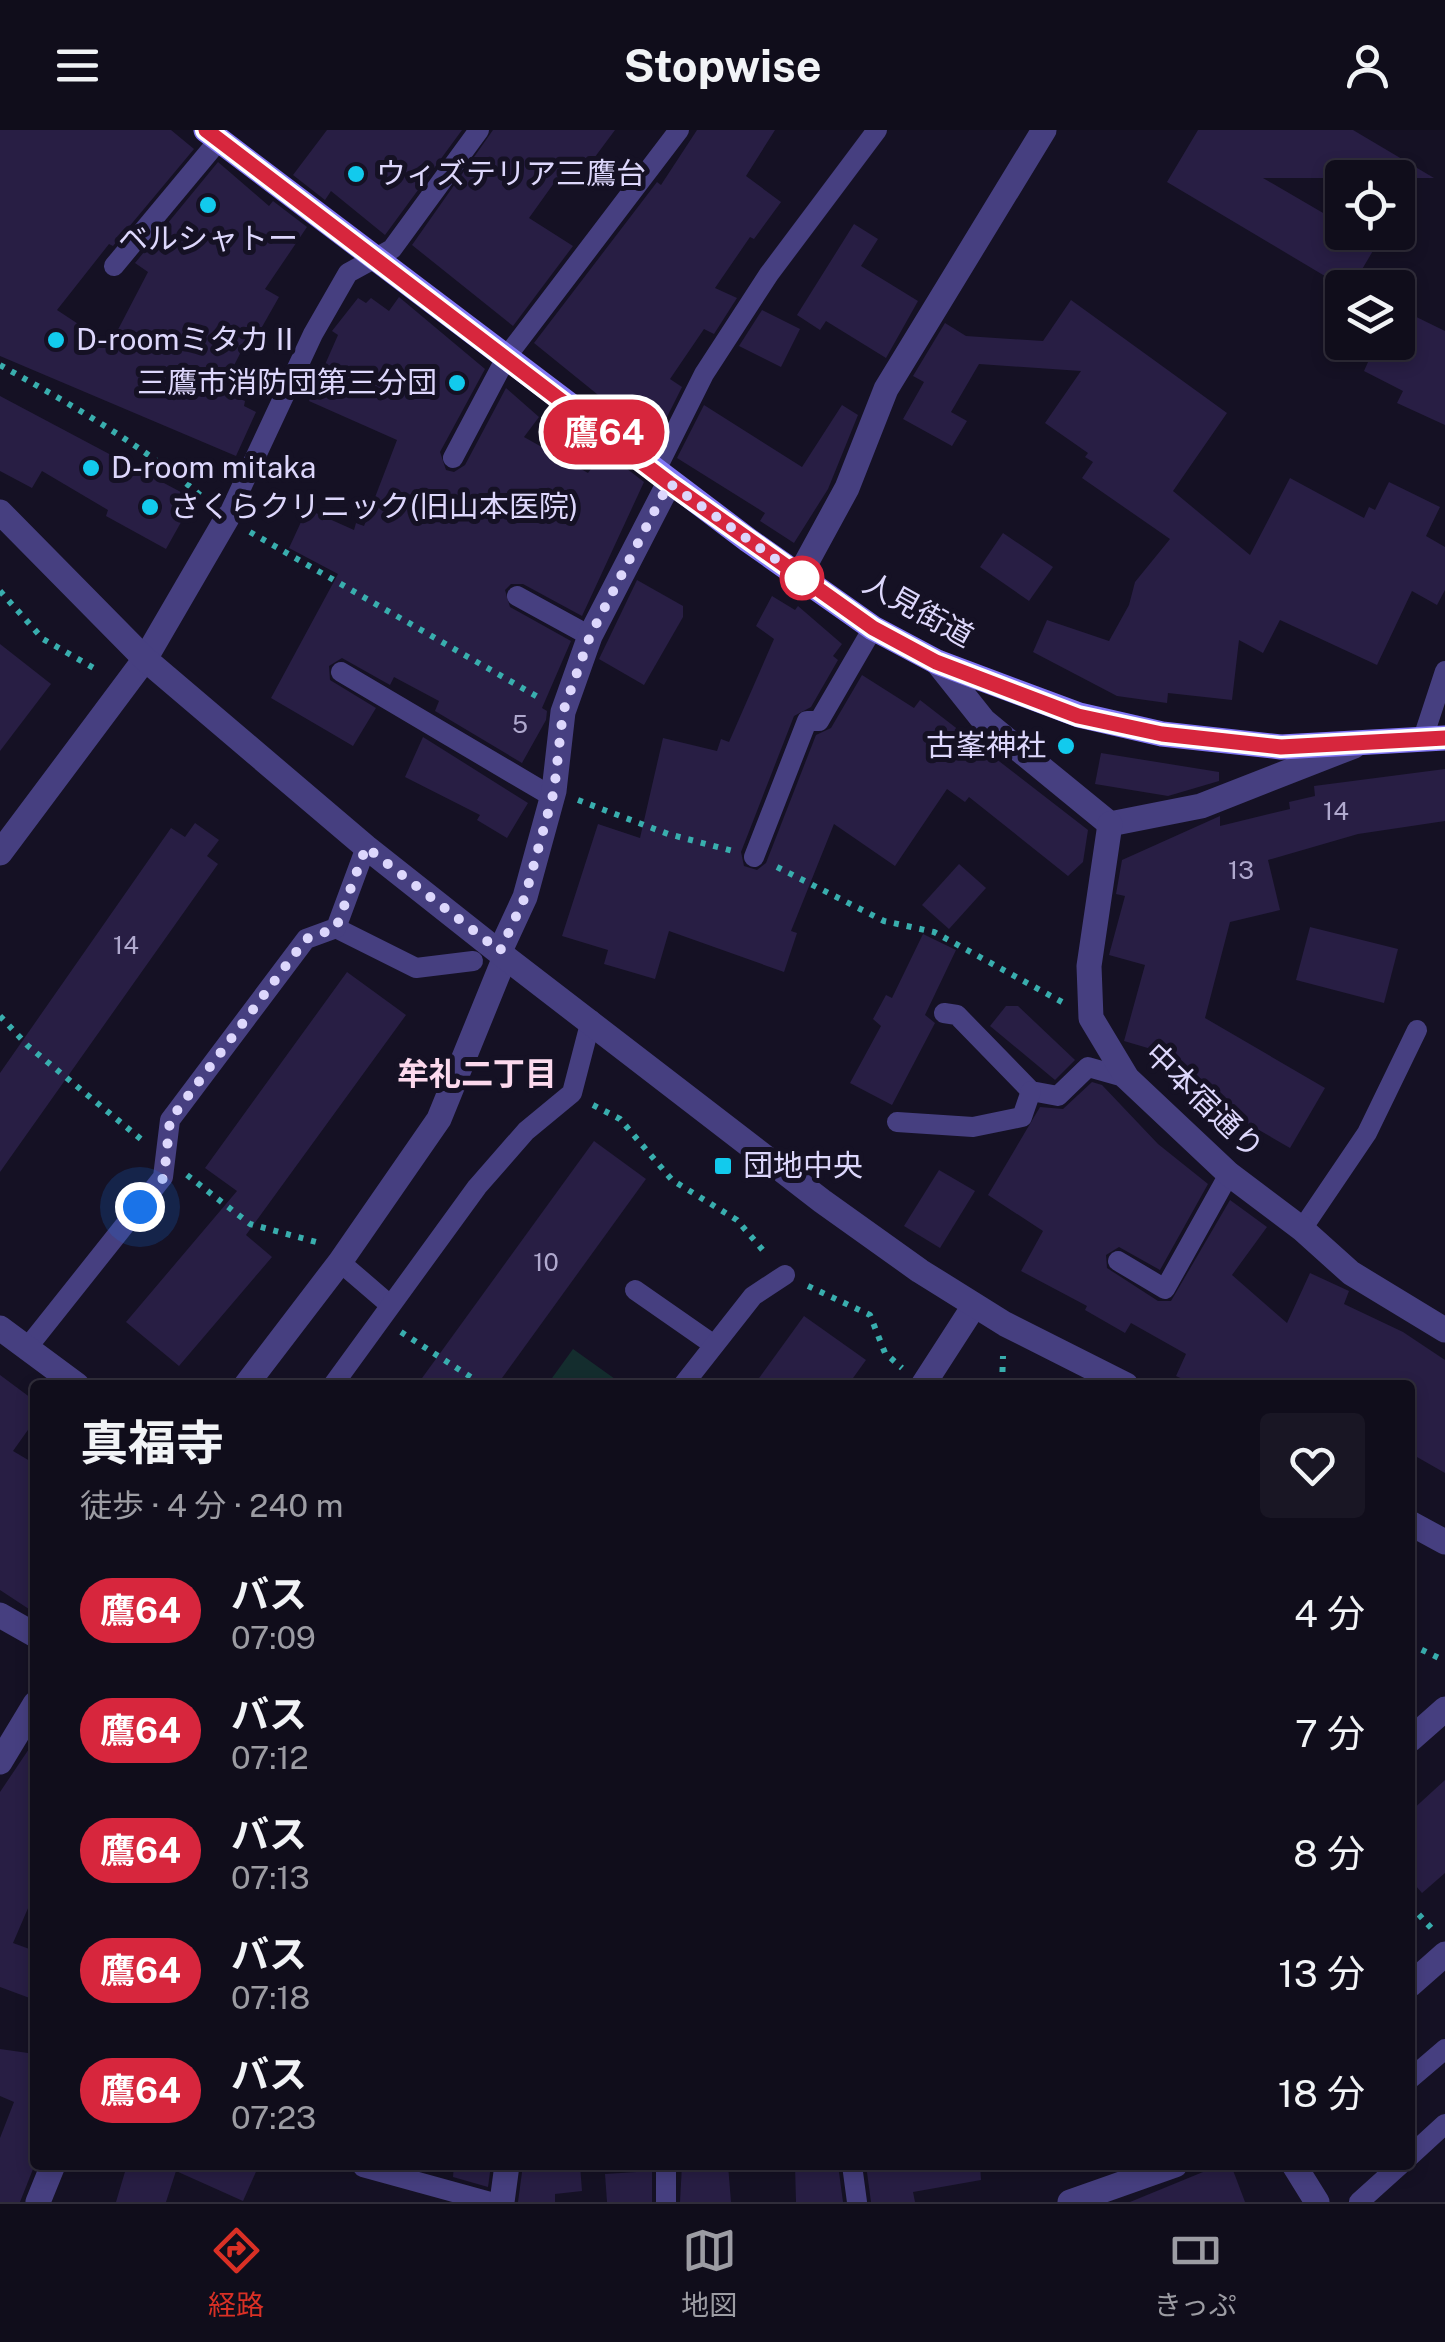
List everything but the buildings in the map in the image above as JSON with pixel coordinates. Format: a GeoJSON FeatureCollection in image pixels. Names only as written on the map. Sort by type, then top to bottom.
{"type":"FeatureCollection","features":[{"type":"Feature","properties":{"kind":"main road","name":"人見街道"},"geometry":{"type":"LineString","coordinates":[[212,135],[372,260],[507,356],[662,478],[873,628],[936,662],[1078,716],[1162,734],[1281,747],[1433,740]]}},
{"type":"Feature","properties":{"kind":"street"},"geometry":{"type":"LineString","coordinates":[[798,576],[847,488],[886,389],[1044,130]]}},
{"type":"Feature","properties":{"kind":"street"},"geometry":{"type":"LineString","coordinates":[[250,1380],[340,1262],[439,1119],[525,897],[552,794],[563,712],[590,636],[662,478]]}},
{"type":"Feature","properties":{"kind":"street"},"geometry":{"type":"LineString","coordinates":[[0,512],[145,658],[366,847],[502,954],[822,1201],[974,1306],[1116,1380]]}},
{"type":"Feature","properties":{"kind":"street"},"geometry":{"type":"LineString","coordinates":[[0,854],[145,658],[227,518]]}},
{"type":"Feature","properties":{"kind":"street"},"geometry":{"type":"LineString","coordinates":[[936,662],[984,721],[1110,824],[1202,806],[1354,746]]}},
{"type":"Feature","properties":{"kind":"street","name":"中本宿通り"},"geometry":{"type":"LineString","coordinates":[[1110,824],[1089,966],[1091,1018],[1126,1078],[1229,1174],[1302,1229],[1351,1273],[1445,1330]]}},
{"type":"Feature","properties":{"kind":"street"},"geometry":{"type":"LineString","coordinates":[[919,1380],[974,1306]]}},
{"type":"Feature","properties":{"kind":"street"},"geometry":{"type":"LineString","coordinates":[[0,1328],[70,1380]]}},
{"type":"Feature","properties":{"kind":"street"},"geometry":{"type":"LineString","coordinates":[[1415,1526],[1445,1542]]}},
{"type":"Feature","properties":{"kind":"street"},"geometry":{"type":"LineString","coordinates":[[0,1615],[30,1632]]}},
{"type":"Feature","properties":{"kind":"street"},"geometry":{"type":"LineString","coordinates":[[1415,1736],[1445,1709]]}},
{"type":"Feature","properties":{"kind":"street"},"geometry":{"type":"LineString","coordinates":[[0,1762],[30,1712]]}},
{"type":"Feature","properties":{"kind":"street"},"geometry":{"type":"LineString","coordinates":[[1415,1979],[1441,1945]]}},
{"type":"Feature","properties":{"kind":"street"},"geometry":{"type":"LineString","coordinates":[[38,2202],[51,2170]]}},
{"type":"Feature","properties":{"kind":"street"},"geometry":{"type":"LineString","coordinates":[[502,2202],[505,2170]]}},
{"type":"Feature","properties":{"kind":"street"},"geometry":{"type":"LineString","coordinates":[[1070,2202],[1161,2170]]}},
{"type":"Feature","properties":{"kind":"street"},"geometry":{"type":"LineString","coordinates":[[1302,2170],[1317,2202]]}},
{"type":"Feature","properties":{"kind":"lane"},"geometry":{"type":"LineString","coordinates":[[227,518],[313,334],[348,273],[392,248],[478,130]]}},
{"type":"Feature","properties":{"kind":"lane"},"geometry":{"type":"LineString","coordinates":[[453,458],[507,356],[679,130]]}},
{"type":"Feature","properties":{"kind":"lane"},"geometry":{"type":"LineString","coordinates":[[662,478],[704,374],[758,290],[877,130]]}},
{"type":"Feature","properties":{"kind":"lane"},"geometry":{"type":"LineString","coordinates":[[114,266],[212,135]]}},
{"type":"Feature","properties":{"kind":"lane"},"geometry":{"type":"LineString","coordinates":[[517,596],[590,636]]}},
{"type":"Feature","properties":{"kind":"lane"},"geometry":{"type":"LineString","coordinates":[[754,857],[807,721],[819,720],[873,628]]}},
{"type":"Feature","properties":{"kind":"lane"},"geometry":{"type":"LineString","coordinates":[[1433,740],[1445,671]]}},
{"type":"Feature","properties":{"kind":"lane"},"geometry":{"type":"LineString","coordinates":[[341,672],[552,794]]}},
{"type":"Feature","properties":{"kind":"lane"},"geometry":{"type":"LineString","coordinates":[[336,928],[366,847]]}},
{"type":"Feature","properties":{"kind":"lane"},"geometry":{"type":"LineString","coordinates":[[26,1348],[164,1177],[170,1120],[306,939],[336,928],[416,968],[473,961]]}},
{"type":"Feature","properties":{"kind":"lane"},"geometry":{"type":"LineString","coordinates":[[944,1014],[957,1015],[1031,1091],[1058,1096],[1088,1067],[1126,1078]]}},
{"type":"Feature","properties":{"kind":"lane"},"geometry":{"type":"LineString","coordinates":[[337,1380],[477,1187],[526,1130],[572,1093],[591,1020]]}},
{"type":"Feature","properties":{"kind":"lane"},"geometry":{"type":"LineString","coordinates":[[1302,1229],[1367,1132],[1417,1030]]}},
{"type":"Feature","properties":{"kind":"lane"},"geometry":{"type":"LineString","coordinates":[[897,1122],[973,1127],[1022,1117],[1031,1091]]}},
{"type":"Feature","properties":{"kind":"lane"},"geometry":{"type":"LineString","coordinates":[[1118,1261],[1165,1289],[1229,1174]]}},
{"type":"Feature","properties":{"kind":"lane"},"geometry":{"type":"LineString","coordinates":[[340,1262],[386,1312]]}},
{"type":"Feature","properties":{"kind":"lane"},"geometry":{"type":"LineString","coordinates":[[686,1380],[753,1296],[785,1275]]}},
{"type":"Feature","properties":{"kind":"lane"},"geometry":{"type":"LineString","coordinates":[[635,1290],[714,1345]]}},
{"type":"Feature","properties":{"kind":"lane"},"geometry":{"type":"LineString","coordinates":[[1415,2076],[1445,2050]]}},
{"type":"Feature","properties":{"kind":"lane"},"geometry":{"type":"LineString","coordinates":[[1415,2151],[1445,2124]]}},
{"type":"Feature","properties":{"kind":"lane"},"geometry":{"type":"LineString","coordinates":[[374,2170],[490,2202]]}},
{"type":"Feature","properties":{"kind":"lane"},"geometry":{"type":"LineString","coordinates":[[666,2170],[666,2202]]}},
{"type":"Feature","properties":{"kind":"lane"},"geometry":{"type":"LineString","coordinates":[[853,2170],[857,2202]]}},
{"type":"Feature","properties":{"kind":"lane"},"geometry":{"type":"LineString","coordinates":[[1359,2202],[1394,2170]]}},
{"type":"Feature","properties":{"kind":"path"},"geometry":{"type":"LineString","coordinates":[[0,365],[176,474],[227,518],[563,712]]}},
{"type":"Feature","properties":{"kind":"path"},"geometry":{"type":"LineString","coordinates":[[0,591],[43,639],[104,677]]}},
{"type":"Feature","properties":{"kind":"path"},"geometry":{"type":"LineString","coordinates":[[552,794],[668,834],[754,857],[884,921],[934,932],[1091,1018]]}},
{"type":"Feature","properties":{"kind":"path"},"geometry":{"type":"LineString","coordinates":[[572,1093],[620,1119],[672,1180],[737,1220],[785,1275],[870,1315],[885,1354],[917,1380]]}},
{"type":"Feature","properties":{"kind":"path"},"geometry":{"type":"LineString","coordinates":[[386,1312],[476,1380]]}},
{"type":"Feature","properties":{"kind":"path"},"geometry":{"type":"LineString","coordinates":[[1415,1647],[1445,1662]]}},
{"type":"Feature","properties":{"kind":"path"},"geometry":{"type":"LineString","coordinates":[[1415,1911],[1441,1945]]}},
{"type":"Feature","properties":{"kind":"green space"},"geometry":{"type":"Polygon","coordinates":[[[573,1349],[616,1380],[551,1380],[573,1349]]]}},
{"type":"Feature","properties":{"kind":"bus line","name":"鷹64"},"geometry":{"type":"LineString","coordinates":[[206,130],[669,483],[873,628],[936,662],[1078,716],[1228,744],[1354,746],[1445,738]]}},
{"type":"Feature","properties":{"kind":"place","name":"ウィズテリア三鷹台"},"geometry":{"type":"Point","coordinates":[356,174]}},
{"type":"Feature","properties":{"kind":"place","name":"ベルシャトー"},"geometry":{"type":"Point","coordinates":[208,205]}},
{"type":"Feature","properties":{"kind":"place","name":"D-roomミタカⅡ"},"geometry":{"type":"Point","coordinates":[56,340]}},
{"type":"Feature","properties":{"kind":"place","name":"三鷹市消防団第三分団"},"geometry":{"type":"Point","coordinates":[457,383]}},
{"type":"Feature","properties":{"kind":"place","name":"D-room mitaka"},"geometry":{"type":"Point","coordinates":[91,468]}},
{"type":"Feature","properties":{"kind":"place","name":"さくらクリニック(旧山本医院)"},"geometry":{"type":"Point","coordinates":[150,507]}},
{"type":"Feature","properties":{"kind":"place","name":"古峯神社"},"geometry":{"type":"Point","coordinates":[1066,746]}},
{"type":"Feature","properties":{"kind":"place","name":"団地中央"},"geometry":{"type":"Point","coordinates":[723,1166]}},
{"type":"Feature","properties":{"kind":"district","name":"牟礼二丁目"},"geometry":{"type":"Point","coordinates":[477,1074]}},
{"type":"Feature","properties":{"kind":"route"},"geometry":{"type":"LineString","coordinates":[[140,1207],[164,1177],[170,1120],[306,939],[336,928],[346,892],[366,847],[500,951],[525,897],[554,791],[563,712],[590,636],[669,483],[802,578]]}}]}
